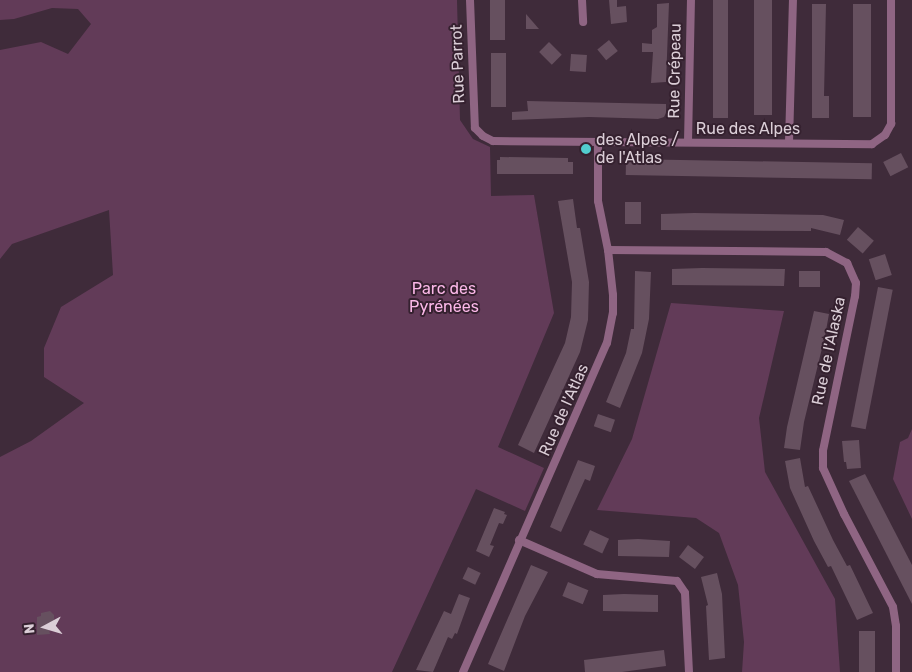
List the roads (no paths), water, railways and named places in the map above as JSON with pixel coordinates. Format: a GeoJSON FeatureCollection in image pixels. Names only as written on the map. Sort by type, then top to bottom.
{"type":"FeatureCollection","features":[{"type":"Feature","properties":{"kind":"street","name":"Rue Parrot"},"geometry":{"type":"LineString","coordinates":[[470,0],[475,128]]}},
{"type":"Feature","properties":{"kind":"street"},"geometry":{"type":"LineString","coordinates":[[582,0],[583,22]]}},
{"type":"Feature","properties":{"kind":"street","name":"Rue Crépeau"},"geometry":{"type":"LineString","coordinates":[[688,142],[691,0]]}},
{"type":"Feature","properties":{"kind":"street"},"geometry":{"type":"LineString","coordinates":[[789,142],[792,0]]}},
{"type":"Feature","properties":{"kind":"street","name":"Rue des Alpes"},"geometry":{"type":"LineString","coordinates":[[475,128],[483,136],[493,141],[872,144],[885,135],[892,119],[891,0]]}},
{"type":"Feature","properties":{"kind":"street","name":"Rue de l'Atlas"},"geometry":{"type":"LineString","coordinates":[[463,672],[607,343],[611,328],[613,295],[608,250],[598,201],[598,143]]}},
{"type":"Feature","properties":{"kind":"street","name":"Rue de l'Alaska"},"geometry":{"type":"LineString","coordinates":[[608,250],[826,252],[847,263],[856,283],[855,296],[823,451],[823,468],[844,514],[893,607],[896,626],[896,672]]}},
{"type":"Feature","properties":{"kind":"street"},"geometry":{"type":"LineString","coordinates":[[520,540],[597,574],[677,581],[685,593],[689,672]]}},
{"type":"Feature","properties":{"kind":"place","name":"des Alpes / de l'Atlas"},"geometry":{"type":"Point","coordinates":[586,149]}},
{"type":"Feature","properties":{"kind":"park label","name":"Parc des Pyrénées"},"geometry":{"type":"Point","coordinates":[444,298]}}]}
